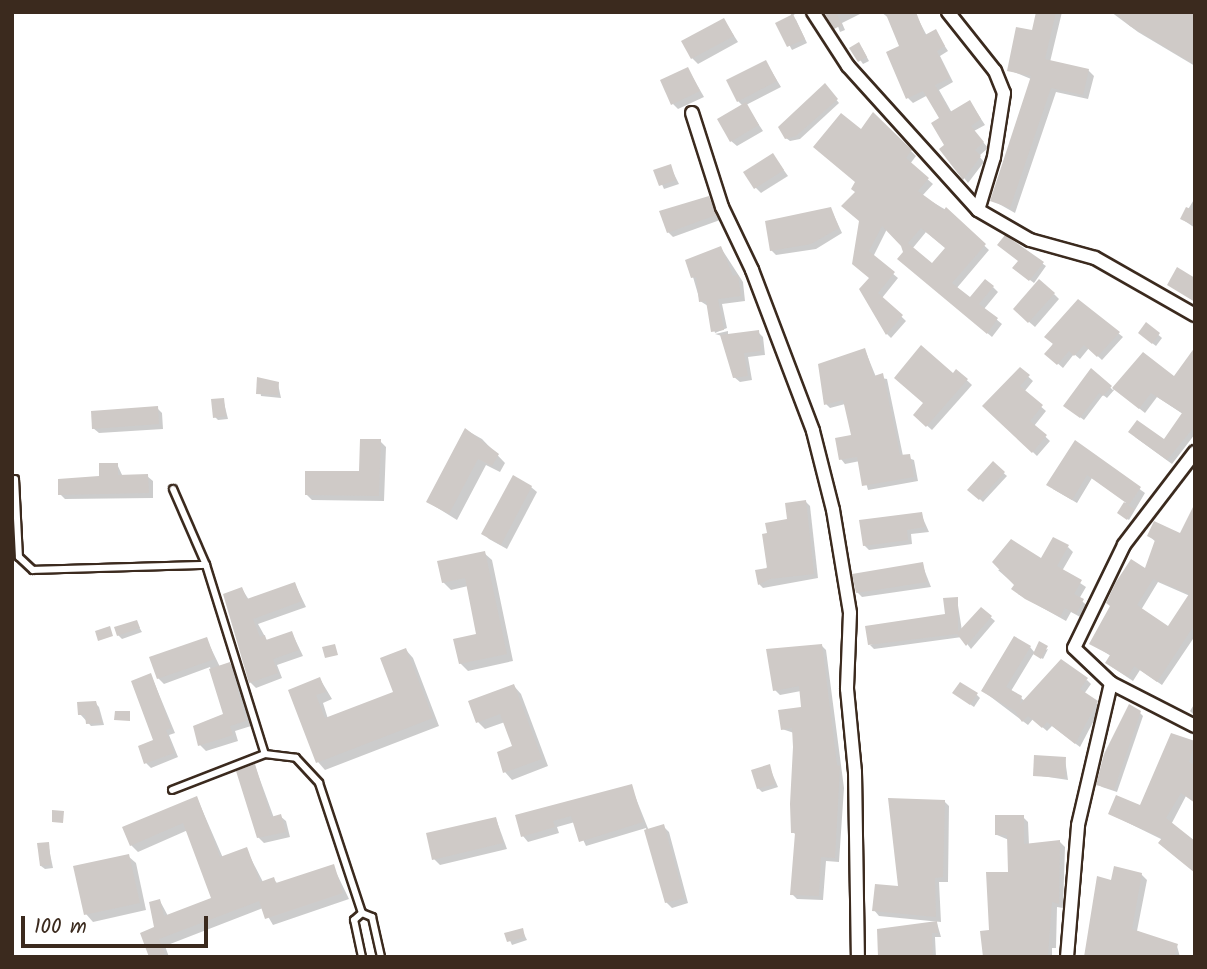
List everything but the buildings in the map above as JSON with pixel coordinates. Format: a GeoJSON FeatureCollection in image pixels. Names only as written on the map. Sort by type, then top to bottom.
{"type":"FeatureCollection","features":[{"type":"Feature","properties":{"kind":"street"},"geometry":{"type":"LineString","coordinates":[[813,12],[848,66],[978,209],[1030,240],[1095,258],[1195,315]]}},
{"type":"Feature","properties":{"kind":"street"},"geometry":{"type":"LineString","coordinates":[[948,12],[995,71],[1004,93],[994,157],[978,209]]}},
{"type":"Feature","properties":{"kind":"street"},"geometry":{"type":"LineString","coordinates":[[692,113],[722,206],[752,270],[813,431],[833,510],[850,613],[848,689],[855,772],[858,957]]}},
{"type":"Feature","properties":{"kind":"street"},"geometry":{"type":"LineString","coordinates":[[1195,453],[1124,545],[1074,648],[1111,683],[1195,726]]}},
{"type":"Feature","properties":{"kind":"street"},"geometry":{"type":"LineString","coordinates":[[1067,957],[1078,825],[1111,683]]}},
{"type":"Feature","properties":{"kind":"lane"},"geometry":{"type":"LineString","coordinates":[[15,479],[19,557],[33,570],[206,565]]}},
{"type":"Feature","properties":{"kind":"lane"},"geometry":{"type":"LineString","coordinates":[[173,489],[206,565],[265,754]]}},
{"type":"Feature","properties":{"kind":"lane"},"geometry":{"type":"LineString","coordinates":[[172,790],[265,754],[296,758],[319,783],[362,913],[372,917],[381,957]]}},
{"type":"Feature","properties":{"kind":"lane"},"geometry":{"type":"LineString","coordinates":[[362,913],[354,920],[362,957]]}}]}
